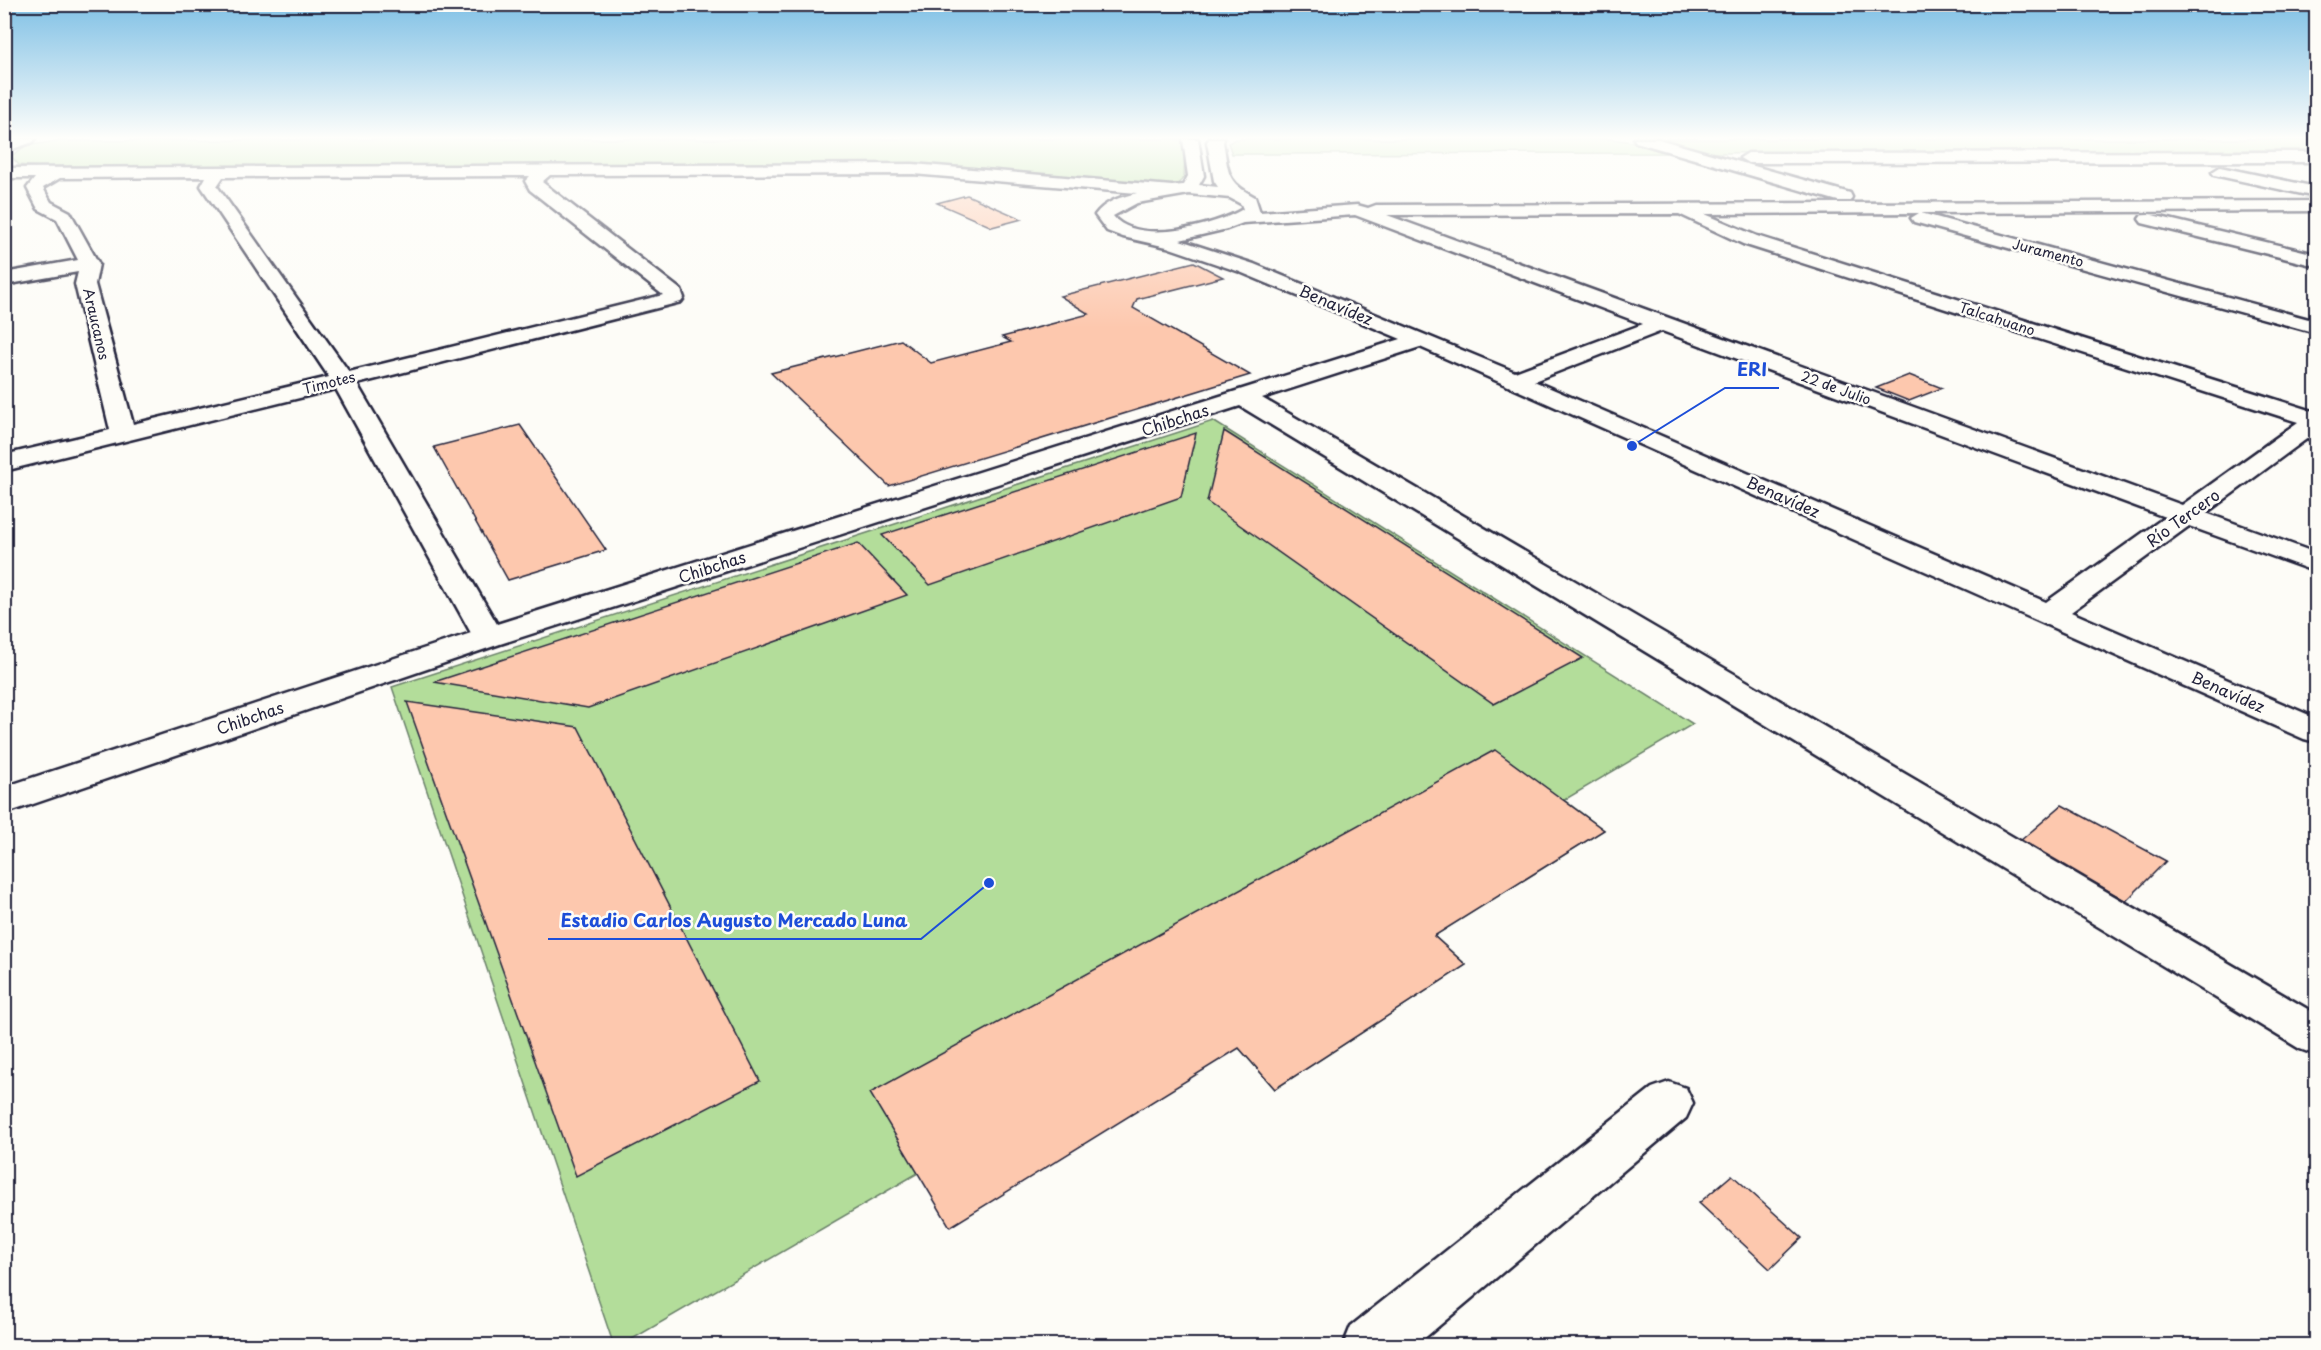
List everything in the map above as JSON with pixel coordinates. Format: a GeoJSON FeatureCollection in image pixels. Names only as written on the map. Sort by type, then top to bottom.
{"type":"FeatureCollection","features":[{"type":"Feature","properties":{"kind":"street","name":"Araucanos"},"geometry":{"type":"LineString","coordinates":[[42,202],[64,216],[88,264],[85,284],[123,434]]}},
{"type":"Feature","properties":{"kind":"street"},"geometry":{"type":"LineString","coordinates":[[220,202],[342,379],[489,637]]}},
{"type":"Feature","properties":{"kind":"street","name":"Timotes"},"geometry":{"type":"LineString","coordinates":[[4,463],[674,298],[674,294],[556,202]]}},
{"type":"Feature","properties":{"kind":"street"},"geometry":{"type":"LineString","coordinates":[[1119,229],[1104,215],[1115,205],[1128,202]]}},
{"type":"Feature","properties":{"kind":"street"},"geometry":{"type":"LineString","coordinates":[[1233,202],[1357,210],[2316,206]]}},
{"type":"Feature","properties":{"kind":"street","name":"Juramento"},"geometry":{"type":"LineString","coordinates":[[1863,202],[2316,327]]}},
{"type":"Feature","properties":{"kind":"street"},"geometry":{"type":"LineString","coordinates":[[1091,214],[1119,229],[1173,236],[1224,225],[1242,204]]}},
{"type":"Feature","properties":{"kind":"street"},"geometry":{"type":"LineString","coordinates":[[2100,207],[2316,260]]}},
{"type":"Feature","properties":{"kind":"street","name":"22 de Julio"},"geometry":{"type":"LineString","coordinates":[[1357,210],[2316,563]]}},
{"type":"Feature","properties":{"kind":"street","name":"Talcahuano"},"geometry":{"type":"LineString","coordinates":[[1681,210],[1726,232],[1750,240],[2316,421]]}},
{"type":"Feature","properties":{"kind":"street","name":"Benavídez"},"geometry":{"type":"LineString","coordinates":[[1224,225],[1219,239],[1223,248],[1247,268]]}},
{"type":"Feature","properties":{"kind":"street","name":"Benavídez"},"geometry":{"type":"LineString","coordinates":[[1119,229],[1172,243],[1247,268],[1421,340],[2316,730]]}},
{"type":"Feature","properties":{"kind":"street"},"geometry":{"type":"LineString","coordinates":[[4,279],[88,264]]}},
{"type":"Feature","properties":{"kind":"street"},"geometry":{"type":"LineString","coordinates":[[1516,380],[1662,324]]}},
{"type":"Feature","properties":{"kind":"street","name":"Chibchas"},"geometry":{"type":"LineString","coordinates":[[4,801],[489,637],[1421,340]]}},
{"type":"Feature","properties":{"kind":"street"},"geometry":{"type":"LineString","coordinates":[[1244,398],[2316,1036]]}},
{"type":"Feature","properties":{"kind":"street","name":"Río Tercero"},"geometry":{"type":"LineString","coordinates":[[2049,614],[2316,421]]}},
{"type":"Feature","properties":{"kind":"street"},"geometry":{"type":"LineString","coordinates":[[1371,1346],[1669,1103]]}},
{"type":"Feature","properties":{"kind":"green space"},"geometry":{"type":"Polygon","coordinates":[[[1213,421],[1693,724],[1564,800],[1604,830],[1434,936],[1466,965],[1275,1089],[1239,1048],[918,1173],[622,1345],[614,1346],[392,687],[1213,421]]]}},
{"type":"Feature","properties":{"kind":"building"},"geometry":{"type":"Polygon","coordinates":[[[983,202],[1022,219],[992,227],[937,203],[983,202]]]}},
{"type":"Feature","properties":{"kind":"building"},"geometry":{"type":"Polygon","coordinates":[[[1194,262],[1223,277],[1137,299],[1133,308],[1250,375],[889,486],[771,373],[901,340],[931,363],[1011,342],[1002,337],[1089,314],[1060,296],[1194,262]]]}},
{"type":"Feature","properties":{"kind":"building"},"geometry":{"type":"Polygon","coordinates":[[[1909,375],[1942,388],[1909,401],[1876,388],[1909,375]]]}},
{"type":"Feature","properties":{"kind":"building"},"geometry":{"type":"Polygon","coordinates":[[[520,425],[606,550],[508,580],[434,447],[520,425]]]}},
{"type":"Feature","properties":{"kind":"building"},"geometry":{"type":"Polygon","coordinates":[[[1224,431],[1583,658],[1494,704],[1207,502],[1224,431]]]}},
{"type":"Feature","properties":{"kind":"building"},"geometry":{"type":"Polygon","coordinates":[[[1196,433],[1181,497],[930,585],[882,535],[1196,433]]]}},
{"type":"Feature","properties":{"kind":"building"},"geometry":{"type":"Polygon","coordinates":[[[858,543],[907,595],[588,708],[434,682],[858,543]]]}},
{"type":"Feature","properties":{"kind":"building"},"geometry":{"type":"Polygon","coordinates":[[[407,702],[578,727],[760,1081],[576,1176],[407,702]]]}},
{"type":"Feature","properties":{"kind":"building"},"geometry":{"type":"Polygon","coordinates":[[[1495,750],[1604,830],[1434,936],[1466,965],[1275,1089],[1239,1048],[950,1227],[870,1093],[1495,750]]]}},
{"type":"Feature","properties":{"kind":"building"},"geometry":{"type":"Polygon","coordinates":[[[2062,805],[2166,861],[2126,901],[2020,841],[2062,805]]]}},
{"type":"Feature","properties":{"kind":"building"},"geometry":{"type":"Polygon","coordinates":[[[1732,1175],[1802,1238],[1770,1269],[1699,1203],[1732,1175]]]}},
{"type":"Feature","properties":{"kind":"place","name":"ERI"},"geometry":{"type":"Point","coordinates":[1632,446]}},
{"type":"Feature","properties":{"kind":"place","name":"Estadio Carlos Augusto Mercado Luna"},"geometry":{"type":"Point","coordinates":[989,883]}}]}
